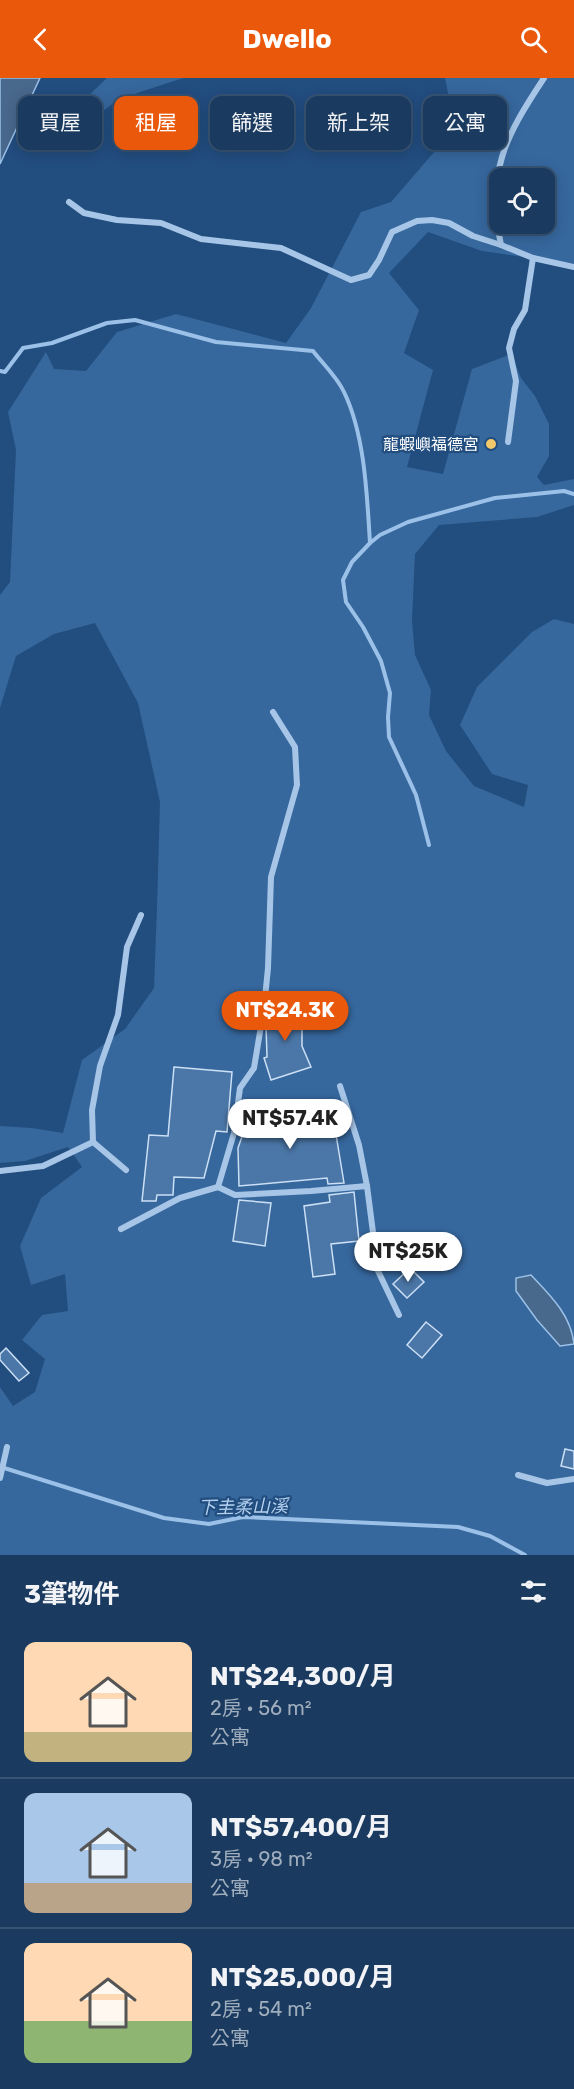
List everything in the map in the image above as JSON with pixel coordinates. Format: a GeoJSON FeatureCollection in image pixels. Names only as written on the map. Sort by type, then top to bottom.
{"type":"FeatureCollection","features":[{"type":"Feature","properties":{"kind":"street"},"geometry":{"type":"LineString","coordinates":[[501,244],[496,218],[495,194],[500,159],[517,119],[544,78]]}},
{"type":"Feature","properties":{"kind":"street"},"geometry":{"type":"LineString","coordinates":[[69,202],[84,213],[117,220],[161,223],[201,239],[281,248],[351,280],[369,275],[392,232],[417,220],[449,223],[473,236],[501,244],[533,258],[574,267]]}},
{"type":"Feature","properties":{"kind":"street"},"geometry":{"type":"LineString","coordinates":[[508,442],[516,381],[509,348],[514,330],[525,310],[533,258]]}},
{"type":"Feature","properties":{"kind":"street"},"geometry":{"type":"LineString","coordinates":[[218,1187],[234,1133],[240,1088],[254,1068],[267,978],[271,877],[297,784],[295,747],[273,712]]}},
{"type":"Feature","properties":{"kind":"street"},"geometry":{"type":"LineString","coordinates":[[126,1170],[93,1142],[92,1110],[100,1065],[118,1015],[127,947],[141,915]]}},
{"type":"Feature","properties":{"kind":"street"},"geometry":{"type":"LineString","coordinates":[[340,1086],[359,1145],[378,1271],[399,1315]]}},
{"type":"Feature","properties":{"kind":"street"},"geometry":{"type":"LineString","coordinates":[[0,1171],[44,1166],[93,1142]]}},
{"type":"Feature","properties":{"kind":"street"},"geometry":{"type":"LineString","coordinates":[[121,1228],[180,1198],[218,1187],[235,1195],[367,1186]]}},
{"type":"Feature","properties":{"kind":"street"},"geometry":{"type":"LineString","coordinates":[[0,1478],[8,1447]]}},
{"type":"Feature","properties":{"kind":"street"},"geometry":{"type":"LineString","coordinates":[[518,1474],[547,1483],[574,1479]]}},
{"type":"Feature","properties":{"kind":"shaded area"},"geometry":{"type":"Polygon","coordinates":[[[0,78],[40,78],[32,96],[18,96],[18,125],[0,164],[0,78]]]}},
{"type":"Feature","properties":{"kind":"shaded area"},"geometry":{"type":"Polygon","coordinates":[[[107,78],[183,78],[128,96],[114,96],[114,103],[102,112],[102,96],[88,96],[107,78]]]}},
{"type":"Feature","properties":{"kind":"shaded area"},"geometry":{"type":"Polygon","coordinates":[[[445,78],[574,78],[574,264],[482,251],[428,232],[389,273],[419,310],[404,353],[433,370],[407,467],[443,474],[472,369],[511,354],[521,378],[535,396],[549,424],[549,456],[537,477],[544,485],[574,479],[574,505],[537,517],[439,525],[415,554],[412,621],[415,655],[431,690],[429,715],[446,751],[474,786],[524,807],[528,785],[492,774],[460,725],[477,687],[532,632],[554,619],[574,624],[574,1555],[0,1555],[0,1387],[13,1406],[35,1392],[45,1359],[22,1340],[42,1315],[68,1311],[65,1274],[31,1285],[20,1246],[41,1198],[82,1167],[68,1147],[25,1161],[0,1163],[0,1126],[63,1133],[82,1060],[125,1029],[154,988],[160,802],[138,703],[95,623],[54,634],[16,656],[0,708],[0,595],[10,582],[16,450],[8,412],[46,352],[54,369],[86,371],[117,332],[176,314],[286,343],[311,308],[361,212],[391,202],[436,150],[507,150],[507,96],[449,96],[445,78]]]}},
{"type":"Feature","properties":{"kind":"shaded area"},"geometry":{"type":"Polygon","coordinates":[[[531,1275],[564,1315],[574,1344],[560,1346],[516,1291],[516,1278],[531,1275]]]}},
{"type":"Feature","properties":{"kind":"building"},"geometry":{"type":"Polygon","coordinates":[[[302,1005],[302,1046],[311,1067],[271,1080],[264,1058],[267,1057],[266,1026],[269,1010],[302,1005]]]}},
{"type":"Feature","properties":{"kind":"building"},"geometry":{"type":"Polygon","coordinates":[[[174,1067],[232,1072],[227,1132],[216,1131],[204,1178],[174,1177],[173,1195],[157,1195],[156,1201],[142,1201],[149,1135],[168,1136],[174,1067]]]}},
{"type":"Feature","properties":{"kind":"building"},"geometry":{"type":"Polygon","coordinates":[[[332,1110],[344,1183],[328,1184],[327,1178],[239,1186],[238,1148],[248,1119],[332,1110]]]}},
{"type":"Feature","properties":{"kind":"building"},"geometry":{"type":"Polygon","coordinates":[[[354,1192],[359,1241],[331,1244],[335,1274],[313,1277],[304,1206],[330,1202],[329,1195],[354,1192]]]}},
{"type":"Feature","properties":{"kind":"building"},"geometry":{"type":"Polygon","coordinates":[[[239,1200],[271,1203],[265,1246],[233,1241],[239,1200]]]}},
{"type":"Feature","properties":{"kind":"building"},"geometry":{"type":"Polygon","coordinates":[[[410,1268],[424,1282],[407,1298],[393,1284],[410,1268]]]}},
{"type":"Feature","properties":{"kind":"building"},"geometry":{"type":"Polygon","coordinates":[[[426,1322],[442,1335],[422,1358],[407,1345],[426,1322]]]}},
{"type":"Feature","properties":{"kind":"building"},"geometry":{"type":"Polygon","coordinates":[[[6,1348],[29,1373],[19,1381],[0,1360],[0,1354],[6,1348]]]}},
{"type":"Feature","properties":{"kind":"building"},"geometry":{"type":"Polygon","coordinates":[[[565,1449],[574,1451],[574,1469],[561,1466],[565,1449]]]}},
{"type":"Feature","properties":{"kind":"waterway"},"geometry":{"type":"LineString","coordinates":[[0,371],[5,372],[23,348],[52,343],[107,323],[135,320],[216,342],[313,351],[344,392],[356,427],[364,466],[370,543],[352,562],[343,580],[346,602],[363,627],[381,661],[390,693],[389,737],[416,795],[429,845]]}},
{"type":"Feature","properties":{"kind":"waterway"},"geometry":{"type":"LineString","coordinates":[[370,543],[380,535],[408,522],[495,498],[564,491],[574,494]]}},
{"type":"Feature","properties":{"kind":"waterway","name":"下圭柔山溪"},"geometry":{"type":"LineString","coordinates":[[1,1467],[164,1518],[209,1524],[243,1517],[458,1527],[490,1536],[525,1555]]}},
{"type":"Feature","properties":{"kind":"place","name":"龍蝦嶼福德宮"},"geometry":{"type":"Point","coordinates":[491,444]}}]}
